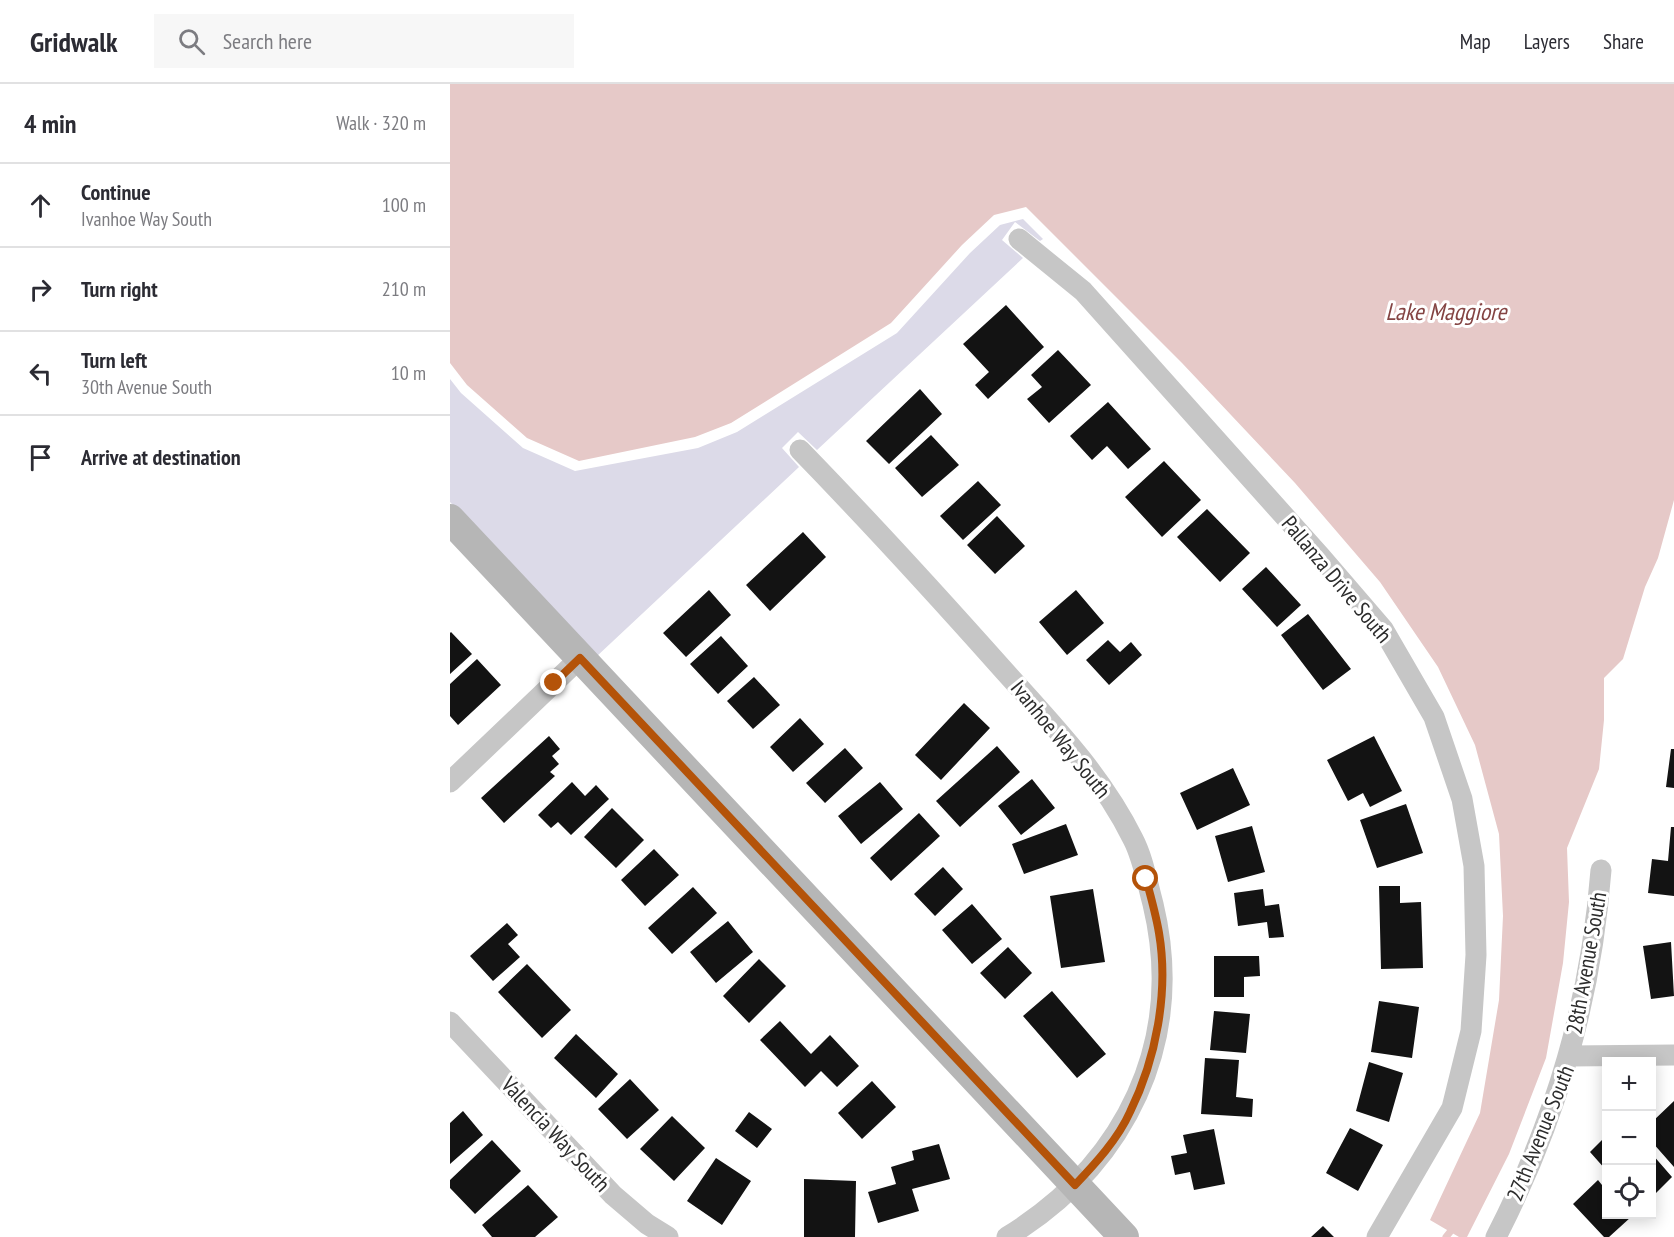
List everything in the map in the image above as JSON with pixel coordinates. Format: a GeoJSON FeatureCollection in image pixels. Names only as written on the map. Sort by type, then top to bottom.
{"type":"FeatureCollection","features":[{"type":"Feature","properties":{"kind":"main road"},"geometry":{"type":"LineString","coordinates":[[450,519],[1124,1237]]}},
{"type":"Feature","properties":{"kind":"street","name":"Pallanza Drive South"},"geometry":{"type":"LineString","coordinates":[[1019,239],[1083,291],[1352,593],[1383,629],[1434,717],[1462,799],[1474,866],[1476,955],[1471,1031],[1452,1108],[1377,1237]]}},
{"type":"Feature","properties":{"kind":"street","name":"Ivanhoe Way South"},"geometry":{"type":"LineString","coordinates":[[800,450],[878,530],[1063,737],[1107,792],[1134,841],[1160,934],[1162,992],[1152,1058],[1130,1114],[1093,1166],[1075,1185]]}},
{"type":"Feature","properties":{"kind":"street"},"geometry":{"type":"LineString","coordinates":[[450,782],[580,658]]}},
{"type":"Feature","properties":{"kind":"street","name":"28th Avenue South"},"geometry":{"type":"LineString","coordinates":[[1570,1056],[1596,933],[1601,870]]}},
{"type":"Feature","properties":{"kind":"street","name":"Valencia Way South"},"geometry":{"type":"LineString","coordinates":[[450,1022],[613,1195],[647,1224],[668,1237]]}},
{"type":"Feature","properties":{"kind":"street","name":"27th Avenue South"},"geometry":{"type":"LineString","coordinates":[[1496,1237],[1542,1138],[1570,1056],[1674,1055]]}},
{"type":"Feature","properties":{"kind":"street"},"geometry":{"type":"LineString","coordinates":[[1007,1237],[1036,1220],[1075,1185]]}},
{"type":"Feature","properties":{"kind":"shaded area"},"geometry":{"type":"Polygon","coordinates":[[[1023,219],[1043,239],[1040,241],[1015,222],[1002,240],[1023,258],[817,450],[798,432],[782,448],[799,467],[596,657],[450,502],[450,379],[461,393],[523,448],[575,471],[698,448],[737,432],[897,333],[970,253],[1000,225],[1023,219]]]}},
{"type":"Feature","properties":{"kind":"water","name":"Lake Maggiore"},"geometry":{"type":"Polygon","coordinates":[[[450,84],[1674,84],[1674,500],[1658,558],[1645,587],[1623,659],[1604,678],[1604,720],[1599,769],[1567,848],[1569,902],[1563,963],[1546,1058],[1509,1154],[1467,1237],[1459,1237],[1430,1220],[1480,1113],[1499,1000],[1503,916],[1499,834],[1475,745],[1438,667],[1380,582],[1295,483],[1182,363],[1026,207],[994,215],[962,245],[891,323],[731,423],[695,437],[579,461],[527,438],[467,385],[450,363],[450,84]]]}},
{"type":"Feature","properties":{"kind":"building"},"geometry":{"type":"Polygon","coordinates":[[[1006,305],[1044,347],[988,399],[975,385],[989,372],[963,344],[1006,305]]]}},
{"type":"Feature","properties":{"kind":"building"},"geometry":{"type":"Polygon","coordinates":[[[1058,350],[1091,385],[1049,423],[1027,399],[1042,387],[1031,375],[1058,350]]]}},
{"type":"Feature","properties":{"kind":"building"},"geometry":{"type":"Polygon","coordinates":[[[920,389],[942,414],[889,464],[866,441],[920,389]]]}},
{"type":"Feature","properties":{"kind":"building"},"geometry":{"type":"Polygon","coordinates":[[[1108,402],[1151,449],[1128,469],[1107,446],[1092,460],[1070,436],[1108,402]]]}},
{"type":"Feature","properties":{"kind":"building"},"geometry":{"type":"Polygon","coordinates":[[[931,435],[959,465],[922,497],[895,468],[931,435]]]}},
{"type":"Feature","properties":{"kind":"building"},"geometry":{"type":"Polygon","coordinates":[[[1164,461],[1201,500],[1162,537],[1125,497],[1164,461]]]}},
{"type":"Feature","properties":{"kind":"building"},"geometry":{"type":"Polygon","coordinates":[[[978,481],[1001,505],[963,540],[940,516],[978,481]]]}},
{"type":"Feature","properties":{"kind":"building"},"geometry":{"type":"Polygon","coordinates":[[[1207,509],[1250,553],[1220,582],[1177,537],[1207,509]]]}},
{"type":"Feature","properties":{"kind":"building"},"geometry":{"type":"Polygon","coordinates":[[[997,516],[1025,546],[995,574],[967,545],[997,516]]]}},
{"type":"Feature","properties":{"kind":"building"},"geometry":{"type":"Polygon","coordinates":[[[803,532],[826,557],[770,611],[746,585],[803,532]]]}},
{"type":"Feature","properties":{"kind":"building"},"geometry":{"type":"Polygon","coordinates":[[[1266,567],[1301,605],[1277,627],[1242,589],[1266,567]]]}},
{"type":"Feature","properties":{"kind":"building"},"geometry":{"type":"Polygon","coordinates":[[[709,590],[731,615],[686,657],[663,633],[709,590]]]}},
{"type":"Feature","properties":{"kind":"building"},"geometry":{"type":"Polygon","coordinates":[[[1076,590],[1104,623],[1067,655],[1039,622],[1076,590]]]}},
{"type":"Feature","properties":{"kind":"building"},"geometry":{"type":"Polygon","coordinates":[[[1308,614],[1351,669],[1323,690],[1281,635],[1308,614]]]}},
{"type":"Feature","properties":{"kind":"building"},"geometry":{"type":"Polygon","coordinates":[[[450,633],[472,654],[450,674],[450,633]]]}},
{"type":"Feature","properties":{"kind":"building"},"geometry":{"type":"Polygon","coordinates":[[[721,636],[748,666],[718,694],[690,664],[721,636]]]}},
{"type":"Feature","properties":{"kind":"building"},"geometry":{"type":"Polygon","coordinates":[[[1108,640],[1120,652],[1131,642],[1142,655],[1109,685],[1086,660],[1108,640]]]}},
{"type":"Feature","properties":{"kind":"building"},"geometry":{"type":"Polygon","coordinates":[[[477,659],[501,685],[458,725],[450,716],[450,684],[477,659]]]}},
{"type":"Feature","properties":{"kind":"building"},"geometry":{"type":"Polygon","coordinates":[[[754,677],[780,705],[753,729],[727,701],[754,677]]]}},
{"type":"Feature","properties":{"kind":"building"},"geometry":{"type":"Polygon","coordinates":[[[964,703],[990,728],[941,780],[915,755],[964,703]]]}},
{"type":"Feature","properties":{"kind":"building"},"geometry":{"type":"Polygon","coordinates":[[[800,718],[824,744],[793,772],[770,747],[800,718]]]}},
{"type":"Feature","properties":{"kind":"building"},"geometry":{"type":"Polygon","coordinates":[[[549,736],[560,749],[552,756],[559,764],[550,772],[555,776],[504,823],[481,798],[549,736]]]}},
{"type":"Feature","properties":{"kind":"building"},"geometry":{"type":"Polygon","coordinates":[[[1374,736],[1402,791],[1370,807],[1363,793],[1348,801],[1327,760],[1374,736]]]}},
{"type":"Feature","properties":{"kind":"building"},"geometry":{"type":"Polygon","coordinates":[[[997,746],[1020,772],[960,827],[936,801],[997,746]]]}},
{"type":"Feature","properties":{"kind":"building"},"geometry":{"type":"Polygon","coordinates":[[[845,748],[863,768],[825,803],[806,783],[845,748]]]}},
{"type":"Feature","properties":{"kind":"building"},"geometry":{"type":"Polygon","coordinates":[[[1671,749],[1674,749],[1674,788],[1666,787],[1671,749]]]}},
{"type":"Feature","properties":{"kind":"building"},"geometry":{"type":"Polygon","coordinates":[[[1233,768],[1250,805],[1197,830],[1180,793],[1233,768]]]}},
{"type":"Feature","properties":{"kind":"building"},"geometry":{"type":"Polygon","coordinates":[[[1032,779],[1055,808],[1021,835],[998,806],[1032,779]]]}},
{"type":"Feature","properties":{"kind":"building"},"geometry":{"type":"Polygon","coordinates":[[[572,782],[585,796],[596,785],[609,799],[571,835],[558,822],[551,828],[538,815],[572,782]]]}},
{"type":"Feature","properties":{"kind":"building"},"geometry":{"type":"Polygon","coordinates":[[[880,782],[903,809],[861,844],[838,816],[880,782]]]}},
{"type":"Feature","properties":{"kind":"building"},"geometry":{"type":"Polygon","coordinates":[[[1406,804],[1423,853],[1377,868],[1360,820],[1406,804]]]}},
{"type":"Feature","properties":{"kind":"building"},"geometry":{"type":"Polygon","coordinates":[[[612,808],[644,840],[616,868],[584,837],[612,808]]]}},
{"type":"Feature","properties":{"kind":"building"},"geometry":{"type":"Polygon","coordinates":[[[919,813],[940,836],[891,881],[870,858],[919,813]]]}},
{"type":"Feature","properties":{"kind":"building"},"geometry":{"type":"Polygon","coordinates":[[[1066,824],[1078,855],[1024,874],[1012,844],[1066,824]]]}},
{"type":"Feature","properties":{"kind":"building"},"geometry":{"type":"Polygon","coordinates":[[[1252,826],[1265,872],[1228,882],[1215,836],[1252,826]]]}},
{"type":"Feature","properties":{"kind":"building"},"geometry":{"type":"Polygon","coordinates":[[[1671,827],[1674,827],[1674,896],[1648,893],[1652,859],[1668,861],[1671,827]]]}},
{"type":"Feature","properties":{"kind":"building"},"geometry":{"type":"Polygon","coordinates":[[[654,849],[679,875],[645,906],[621,880],[654,849]]]}},
{"type":"Feature","properties":{"kind":"building"},"geometry":{"type":"Polygon","coordinates":[[[943,867],[963,889],[935,916],[914,894],[943,867]]]}},
{"type":"Feature","properties":{"kind":"building"},"geometry":{"type":"Polygon","coordinates":[[[1379,886],[1400,886],[1400,903],[1421,902],[1423,968],[1381,969],[1379,886]]]}},
{"type":"Feature","properties":{"kind":"building"},"geometry":{"type":"Polygon","coordinates":[[[693,887],[717,913],[672,954],[648,928],[693,887]]]}},
{"type":"Feature","properties":{"kind":"building"},"geometry":{"type":"Polygon","coordinates":[[[1093,889],[1105,962],[1061,968],[1050,896],[1093,889]]]}},
{"type":"Feature","properties":{"kind":"building"},"geometry":{"type":"Polygon","coordinates":[[[1263,889],[1265,906],[1279,904],[1284,937],[1269,938],[1267,922],[1238,926],[1234,893],[1263,889]]]}},
{"type":"Feature","properties":{"kind":"building"},"geometry":{"type":"Polygon","coordinates":[[[972,904],[1002,939],[972,964],[942,930],[972,904]]]}},
{"type":"Feature","properties":{"kind":"building"},"geometry":{"type":"Polygon","coordinates":[[[728,921],[753,952],[716,983],[690,952],[728,921]]]}},
{"type":"Feature","properties":{"kind":"building"},"geometry":{"type":"Polygon","coordinates":[[[507,923],[518,935],[508,944],[520,957],[493,981],[470,956],[507,923]]]}},
{"type":"Feature","properties":{"kind":"building"},"geometry":{"type":"Polygon","coordinates":[[[1671,942],[1674,996],[1651,999],[1643,946],[1671,942]]]}},
{"type":"Feature","properties":{"kind":"building"},"geometry":{"type":"Polygon","coordinates":[[[1008,947],[1032,973],[1005,999],[980,973],[1008,947]]]}},
{"type":"Feature","properties":{"kind":"building"},"geometry":{"type":"Polygon","coordinates":[[[1214,956],[1259,956],[1260,976],[1244,977],[1244,997],[1214,997],[1214,956]]]}},
{"type":"Feature","properties":{"kind":"building"},"geometry":{"type":"Polygon","coordinates":[[[759,959],[786,986],[749,1023],[723,996],[759,959]]]}},
{"type":"Feature","properties":{"kind":"building"},"geometry":{"type":"Polygon","coordinates":[[[527,964],[571,1010],[542,1038],[498,992],[527,964]]]}},
{"type":"Feature","properties":{"kind":"building"},"geometry":{"type":"Polygon","coordinates":[[[1052,991],[1106,1054],[1077,1078],[1023,1016],[1052,991]]]}},
{"type":"Feature","properties":{"kind":"building"},"geometry":{"type":"Polygon","coordinates":[[[1379,1001],[1419,1007],[1412,1058],[1371,1052],[1379,1001]]]}},
{"type":"Feature","properties":{"kind":"building"},"geometry":{"type":"Polygon","coordinates":[[[1214,1011],[1250,1014],[1246,1053],[1210,1050],[1214,1011]]]}},
{"type":"Feature","properties":{"kind":"building"},"geometry":{"type":"Polygon","coordinates":[[[780,1021],[811,1054],[830,1035],[859,1066],[837,1087],[821,1071],[805,1087],[760,1040],[780,1021]]]}},
{"type":"Feature","properties":{"kind":"building"},"geometry":{"type":"Polygon","coordinates":[[[576,1034],[618,1074],[596,1098],[554,1058],[576,1034]]]}},
{"type":"Feature","properties":{"kind":"building"},"geometry":{"type":"Polygon","coordinates":[[[1205,1058],[1239,1060],[1236,1097],[1253,1099],[1252,1117],[1201,1114],[1205,1058]]]}},
{"type":"Feature","properties":{"kind":"building"},"geometry":{"type":"Polygon","coordinates":[[[1369,1062],[1403,1073],[1389,1122],[1356,1111],[1369,1062]]]}},
{"type":"Feature","properties":{"kind":"building"},"geometry":{"type":"Polygon","coordinates":[[[630,1079],[659,1110],[627,1139],[598,1109],[630,1079]]]}},
{"type":"Feature","properties":{"kind":"building"},"geometry":{"type":"Polygon","coordinates":[[[872,1081],[896,1107],[862,1139],[838,1113],[872,1081]]]}},
{"type":"Feature","properties":{"kind":"building"},"geometry":{"type":"Polygon","coordinates":[[[1674,1101],[1674,1167],[1656,1147],[1656,1118],[1674,1101]]]}},
{"type":"Feature","properties":{"kind":"building"},"geometry":{"type":"Polygon","coordinates":[[[463,1111],[483,1135],[450,1164],[450,1123],[463,1111]]]}},
{"type":"Feature","properties":{"kind":"building"},"geometry":{"type":"Polygon","coordinates":[[[749,1112],[772,1129],[757,1148],[735,1131],[749,1112]]]}},
{"type":"Feature","properties":{"kind":"building"},"geometry":{"type":"Polygon","coordinates":[[[672,1116],[705,1148],[674,1181],[640,1149],[672,1116]]]}},
{"type":"Feature","properties":{"kind":"building"},"geometry":{"type":"Polygon","coordinates":[[[1350,1128],[1383,1145],[1358,1191],[1326,1173],[1350,1128]]]}},
{"type":"Feature","properties":{"kind":"building"},"geometry":{"type":"Polygon","coordinates":[[[1214,1129],[1225,1184],[1194,1190],[1190,1172],[1175,1175],[1171,1156],[1187,1153],[1183,1135],[1214,1129]]]}},
{"type":"Feature","properties":{"kind":"building"},"geometry":{"type":"Polygon","coordinates":[[[492,1140],[521,1171],[475,1214],[450,1188],[450,1180],[492,1140]]]}},
{"type":"Feature","properties":{"kind":"building"},"geometry":{"type":"Polygon","coordinates":[[[1602,1140],[1602,1166],[1590,1152],[1602,1140]]]}},
{"type":"Feature","properties":{"kind":"building"},"geometry":{"type":"Polygon","coordinates":[[[939,1144],[950,1179],[912,1189],[919,1211],[878,1223],[868,1192],[896,1184],[891,1167],[914,1160],[912,1151],[939,1144]]]}},
{"type":"Feature","properties":{"kind":"building"},"geometry":{"type":"Polygon","coordinates":[[[716,1158],[751,1181],[722,1225],[687,1201],[716,1158]]]}},
{"type":"Feature","properties":{"kind":"building"},"geometry":{"type":"Polygon","coordinates":[[[1656,1159],[1672,1177],[1656,1193],[1656,1159]]]}},
{"type":"Feature","properties":{"kind":"building"},"geometry":{"type":"Polygon","coordinates":[[[804,1179],[856,1181],[855,1237],[804,1237],[804,1179]]]}},
{"type":"Feature","properties":{"kind":"building"},"geometry":{"type":"Polygon","coordinates":[[[1598,1180],[1602,1185],[1602,1219],[1629,1219],[1609,1237],[1604,1237],[1573,1204],[1598,1180]]]}},
{"type":"Feature","properties":{"kind":"building"},"geometry":{"type":"Polygon","coordinates":[[[528,1185],[558,1217],[535,1237],[492,1237],[482,1225],[528,1185]]]}},
{"type":"Feature","properties":{"kind":"building"},"geometry":{"type":"Polygon","coordinates":[[[1323,1226],[1334,1237],[1311,1237],[1323,1226]]]}},
{"type":"Feature","properties":{"kind":"waterway"},"geometry":{"type":"LineString","coordinates":[[1446,1237],[1450,1232]]}},
{"type":"Feature","properties":{"kind":"route"},"geometry":{"type":"LineString","coordinates":[[554,683],[580,658],[1075,1185],[1093,1166],[1130,1114],[1152,1058],[1162,992],[1160,934],[1146,879]]}}]}
